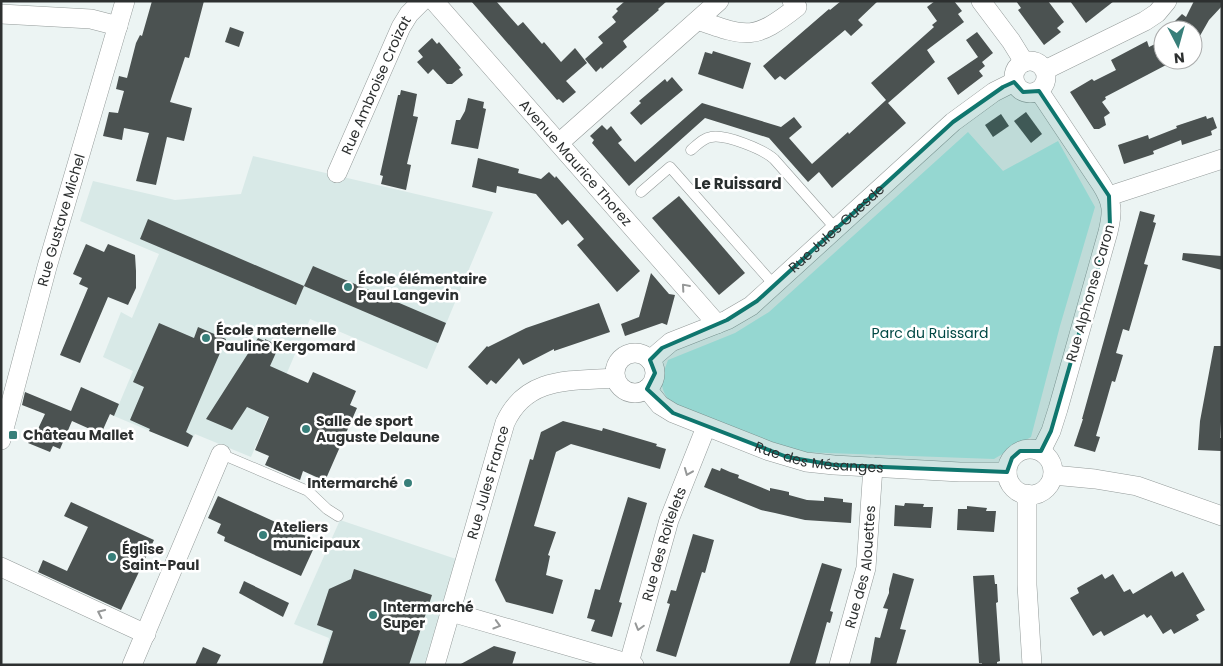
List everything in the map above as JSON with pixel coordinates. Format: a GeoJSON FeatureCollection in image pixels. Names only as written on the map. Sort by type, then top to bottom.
{"type":"FeatureCollection","features":[{"type":"Feature","properties":{"kind":"street","name":"Rue Gustave Michel"},"geometry":{"type":"LineString","coordinates":[[1,440],[10,373],[47,268],[125,1]]}},
{"type":"Feature","properties":{"kind":"street","name":"Rue Ambroise Croizat"},"geometry":{"type":"LineString","coordinates":[[337,173],[401,26],[409,14],[422,1]]}},
{"type":"Feature","properties":{"kind":"street","name":"Avenue Maurice Thorez"},"geometry":{"type":"LineString","coordinates":[[434,1],[717,324]]}},
{"type":"Feature","properties":{"kind":"street"},"geometry":{"type":"LineString","coordinates":[[560,143],[719,1]]}},
{"type":"Feature","properties":{"kind":"street"},"geometry":{"type":"LineString","coordinates":[[981,1],[1024,62]]}},
{"type":"Feature","properties":{"kind":"street"},"geometry":{"type":"LineString","coordinates":[[1045,70],[1146,21],[1157,13],[1167,1]]}},
{"type":"Feature","properties":{"kind":"street"},"geometry":{"type":"LineString","coordinates":[[698,20],[728,31],[752,33],[774,25],[798,3]]}},
{"type":"Feature","properties":{"kind":"street"},"geometry":{"type":"LineString","coordinates":[[1,14],[91,19],[118,26]]}},
{"type":"Feature","properties":{"kind":"street"},"geometry":{"type":"LineString","coordinates":[[1035,61],[1041,64],[1045,70],[1046,80],[1044,86],[1033,94],[1026,93],[1018,88],[1014,82],[1015,70],[1024,62],[1035,61]]}},
{"type":"Feature","properties":{"kind":"street","name":"Rue Jules Guesde"},"geometry":{"type":"LineString","coordinates":[[650,360],[671,342],[717,324],[745,310],[775,286],[953,122],[994,92],[1014,82]]}},
{"type":"Feature","properties":{"kind":"street"},"geometry":{"type":"LineString","coordinates":[[1039,91],[1109,196],[1222,158]]}},
{"type":"Feature","properties":{"kind":"street","name":"Rue Alphonse Caron"},"geometry":{"type":"LineString","coordinates":[[1041,451],[1054,421],[1110,226],[1112,206],[1109,196]]}},
{"type":"Feature","properties":{"kind":"street"},"geometry":{"type":"LineString","coordinates":[[627,354],[639,354],[650,360],[655,373],[653,382],[647,389],[639,393],[626,392],[619,386],[615,378],[615,368],[617,363],[627,354]]}},
{"type":"Feature","properties":{"kind":"street","name":"Rue Jules France"},"geometry":{"type":"LineString","coordinates":[[436,665],[505,423],[511,413],[527,395],[545,385],[568,381],[615,378]]}},
{"type":"Feature","properties":{"kind":"street","name":"Rue des Mésanges"},"geometry":{"type":"LineString","coordinates":[[647,389],[666,409],[680,417],[787,458],[819,464],[970,472],[1007,472]]}},
{"type":"Feature","properties":{"kind":"street","name":"Rue des Roitelets"},"geometry":{"type":"LineString","coordinates":[[631,664],[666,528],[706,427]]}},
{"type":"Feature","properties":{"kind":"street"},"geometry":{"type":"LineString","coordinates":[[1030,449],[1041,451],[1051,461],[1053,475],[1049,485],[1044,490],[1034,494],[1027,494],[1014,488],[1007,472],[1012,458],[1020,451],[1030,449]]}},
{"type":"Feature","properties":{"kind":"street"},"geometry":{"type":"LineString","coordinates":[[132,665],[221,454]]}},
{"type":"Feature","properties":{"kind":"street","name":"Rue des Alouettes"},"geometry":{"type":"LineString","coordinates":[[839,665],[866,568],[873,467]]}},
{"type":"Feature","properties":{"kind":"street"},"geometry":{"type":"LineString","coordinates":[[1053,475],[1106,480],[1137,486],[1222,516]]}},
{"type":"Feature","properties":{"kind":"street"},"geometry":{"type":"LineString","coordinates":[[1027,494],[1027,600],[1032,665]]}},
{"type":"Feature","properties":{"kind":"street"},"geometry":{"type":"LineString","coordinates":[[1,567],[146,634]]}},
{"type":"Feature","properties":{"kind":"street"},"geometry":{"type":"LineString","coordinates":[[451,612],[631,664]]}},
{"type":"Feature","properties":{"kind":"lane"},"geometry":{"type":"LineString","coordinates":[[691,150],[705,139],[715,136],[727,138],[766,152],[836,229]]}},
{"type":"Feature","properties":{"kind":"lane"},"geometry":{"type":"LineString","coordinates":[[641,192],[670,167],[775,286]]}},
{"type":"Feature","properties":{"kind":"lane"},"geometry":{"type":"LineString","coordinates":[[221,454],[308,491],[327,509],[338,516]]}},
{"type":"Feature","properties":{"kind":"highlighted area"},"geometry":{"type":"Polygon","coordinates":[[[1014,82],[1023,92],[1039,91],[1109,196],[1110,226],[1051,431],[1041,451],[1020,451],[1012,458],[1007,472],[834,465],[787,457],[673,413],[647,389],[655,373],[650,360],[662,348],[727,320],[757,301],[953,122],[1003,87],[1014,82]]]}},
{"type":"Feature","properties":{"kind":"shaded area","name":"École élémentaire Paul Langevin"},"geometry":{"type":"Polygon","coordinates":[[[253,156],[493,212],[427,369],[310,319],[251,457],[195,434],[188,447],[114,416],[133,371],[103,357],[121,312],[132,318],[159,254],[80,221],[93,181],[175,200],[241,194],[253,156]]]}},
{"type":"Feature","properties":{"kind":"shaded area"},"geometry":{"type":"Polygon","coordinates":[[[340,520],[456,559],[425,665],[322,665],[329,638],[294,624],[340,520]]]}},
{"type":"Feature","properties":{"kind":"green space","name":"Parc du Ruissard"},"geometry":{"type":"Polygon","coordinates":[[[968,132],[1003,171],[1058,141],[1095,207],[1060,326],[1031,437],[994,459],[800,452],[676,408],[666,396],[662,386],[668,360],[735,333],[769,312],[968,132]]]}},
{"type":"Feature","properties":{"kind":"building"},"geometry":{"type":"Polygon","coordinates":[[[152,1],[204,1],[189,58],[185,57],[170,102],[192,108],[184,141],[167,137],[156,185],[136,181],[149,133],[124,128],[122,140],[103,136],[109,112],[118,113],[124,91],[116,89],[119,76],[127,78],[136,43],[140,35],[142,36],[152,1]]]}},
{"type":"Feature","properties":{"kind":"building"},"geometry":{"type":"Polygon","coordinates":[[[471,1],[496,1],[518,26],[523,22],[561,62],[575,48],[587,63],[566,81],[576,92],[563,103],[559,99],[557,100],[471,1]]]}},
{"type":"Feature","properties":{"kind":"building"},"geometry":{"type":"Polygon","coordinates":[[[625,1],[667,1],[623,41],[627,47],[596,72],[585,59],[603,43],[598,37],[616,22],[612,17],[618,11],[616,9],[625,1]]]}},
{"type":"Feature","properties":{"kind":"building"},"geometry":{"type":"Polygon","coordinates":[[[841,1],[878,1],[858,20],[863,25],[851,36],[845,30],[785,80],[780,76],[775,80],[763,66],[829,9],[841,1]]]}},
{"type":"Feature","properties":{"kind":"building"},"geometry":{"type":"Polygon","coordinates":[[[935,1],[954,1],[962,11],[958,14],[964,22],[927,50],[935,62],[888,103],[906,123],[832,188],[819,172],[808,182],[769,138],[705,118],[629,186],[592,143],[594,140],[590,136],[602,125],[607,130],[611,126],[622,140],[618,143],[635,162],[702,103],[781,127],[794,117],[802,127],[789,138],[812,164],[848,132],[849,134],[886,100],[871,83],[934,27],[932,25],[937,21],[927,7],[935,1]]]}},
{"type":"Feature","properties":{"kind":"building"},"geometry":{"type":"Polygon","coordinates":[[[1016,1],[1048,1],[1064,22],[1057,28],[1061,32],[1044,45],[1018,10],[1021,8],[1016,1]]]}},
{"type":"Feature","properties":{"kind":"building"},"geometry":{"type":"Polygon","coordinates":[[[1070,1],[1114,1],[1086,23],[1070,1]]]}},
{"type":"Feature","properties":{"kind":"building"},"geometry":{"type":"Polygon","coordinates":[[[1194,1],[1222,1],[1222,6],[1209,20],[1203,30],[1203,20],[1176,20],[1182,14],[1186,17],[1194,1]]]}},
{"type":"Feature","properties":{"kind":"building"},"geometry":{"type":"Polygon","coordinates":[[[230,27],[244,32],[239,47],[225,42],[230,27]]]}},
{"type":"Feature","properties":{"kind":"building"},"geometry":{"type":"Polygon","coordinates":[[[977,32],[993,53],[982,62],[985,66],[979,71],[983,76],[958,95],[947,78],[978,57],[966,40],[977,32]]]}},
{"type":"Feature","properties":{"kind":"building"},"geometry":{"type":"Polygon","coordinates":[[[432,38],[437,44],[439,42],[461,68],[459,69],[463,75],[452,84],[447,84],[433,69],[428,74],[417,62],[423,57],[418,51],[432,38]]]}},
{"type":"Feature","properties":{"kind":"building"},"geometry":{"type":"Polygon","coordinates":[[[1147,41],[1149,47],[1153,45],[1153,70],[1157,70],[1105,97],[1106,99],[1102,102],[1110,113],[1104,117],[1106,125],[1099,129],[1094,129],[1070,92],[1092,79],[1094,81],[1116,70],[1111,60],[1147,41]]]}},
{"type":"Feature","properties":{"kind":"building"},"geometry":{"type":"Polygon","coordinates":[[[713,51],[751,63],[743,89],[698,74],[705,52],[712,54],[713,51]]]}},
{"type":"Feature","properties":{"kind":"building"},"geometry":{"type":"Polygon","coordinates":[[[672,77],[683,90],[641,125],[630,113],[641,103],[639,101],[665,79],[667,82],[672,77]]]}},
{"type":"Feature","properties":{"kind":"building"},"geometry":{"type":"Polygon","coordinates":[[[401,90],[417,94],[413,116],[418,117],[407,164],[411,165],[406,190],[381,184],[383,176],[380,175],[398,95],[400,95],[401,90]]]}},
{"type":"Feature","properties":{"kind":"building"},"geometry":{"type":"Polygon","coordinates":[[[468,98],[484,102],[483,108],[486,109],[478,149],[451,144],[456,120],[460,120],[465,111],[468,98]]]}},
{"type":"Feature","properties":{"kind":"building"},"geometry":{"type":"Polygon","coordinates":[[[1026,112],[1042,134],[1031,143],[1014,121],[1026,112]]]}},
{"type":"Feature","properties":{"kind":"building"},"geometry":{"type":"Polygon","coordinates":[[[1001,114],[1009,126],[993,137],[985,125],[1001,114]]]}},
{"type":"Feature","properties":{"kind":"building"},"geometry":{"type":"Polygon","coordinates":[[[1206,116],[1207,119],[1213,117],[1217,128],[1211,131],[1212,135],[1182,145],[1181,140],[1153,151],[1154,154],[1124,164],[1118,145],[1148,135],[1149,139],[1177,128],[1176,126],[1206,116]]]}},
{"type":"Feature","properties":{"kind":"building"},"geometry":{"type":"Polygon","coordinates":[[[478,158],[519,169],[518,173],[541,179],[549,172],[555,178],[556,176],[640,271],[617,292],[577,245],[584,239],[568,220],[562,225],[536,194],[497,186],[496,193],[472,187],[478,158]]]}},
{"type":"Feature","properties":{"kind":"building"},"geometry":{"type":"Polygon","coordinates":[[[679,196],[745,273],[719,295],[652,218],[679,196]]]}},
{"type":"Feature","properties":{"kind":"building"},"geometry":{"type":"Polygon","coordinates":[[[1140,211],[1155,215],[1153,222],[1156,223],[1144,264],[1148,265],[1129,331],[1123,329],[1116,353],[1123,355],[1115,382],[1112,381],[1096,436],[1100,437],[1095,452],[1074,446],[1140,211]]]}},
{"type":"Feature","properties":{"kind":"building"},"geometry":{"type":"Polygon","coordinates":[[[148,219],[304,286],[296,305],[140,239],[148,219]]]}},
{"type":"Feature","properties":{"kind":"building"},"geometry":{"type":"Polygon","coordinates":[[[86,244],[104,252],[108,244],[135,255],[136,288],[128,305],[108,297],[80,363],[60,355],[88,288],[79,284],[82,278],[73,274],[86,244]]]}},
{"type":"Feature","properties":{"kind":"building"},"geometry":{"type":"Polygon","coordinates":[[[1183,253],[1222,256],[1222,270],[1182,260],[1183,253]]]}},
{"type":"Feature","properties":{"kind":"building"},"geometry":{"type":"Polygon","coordinates":[[[313,266],[446,323],[438,343],[304,286],[313,266]]]}},
{"type":"Feature","properties":{"kind":"building"},"geometry":{"type":"Polygon","coordinates":[[[651,273],[669,294],[675,295],[667,325],[662,323],[625,336],[621,324],[639,317],[651,273]]]}},
{"type":"Feature","properties":{"kind":"building"},"geometry":{"type":"Polygon","coordinates":[[[599,303],[610,332],[554,351],[554,349],[523,365],[519,358],[496,384],[491,380],[487,385],[468,367],[487,346],[526,328],[599,303]]]}},
{"type":"Feature","properties":{"kind":"building"},"geometry":{"type":"Polygon","coordinates":[[[159,323],[194,338],[198,327],[226,339],[186,432],[193,436],[188,447],[149,431],[150,429],[130,420],[144,387],[133,382],[159,323]]]}},
{"type":"Feature","properties":{"kind":"building","name":"Salle de sport Auguste Delaune"},"geometry":{"type":"Polygon","coordinates":[[[258,338],[265,341],[265,339],[279,346],[270,366],[308,383],[313,372],[356,391],[350,405],[357,408],[325,481],[303,471],[300,480],[265,465],[269,456],[255,450],[269,417],[247,407],[232,430],[206,419],[258,338]]]}},
{"type":"Feature","properties":{"kind":"building"},"geometry":{"type":"Polygon","coordinates":[[[1214,346],[1222,346],[1221,451],[1198,450],[1200,421],[1214,346]]]}},
{"type":"Feature","properties":{"kind":"building"},"geometry":{"type":"Polygon","coordinates":[[[81,387],[119,404],[114,416],[110,414],[101,434],[72,421],[60,449],[53,446],[50,452],[28,443],[31,435],[38,429],[45,414],[22,405],[25,392],[71,411],[81,387]]]}},
{"type":"Feature","properties":{"kind":"building"},"geometry":{"type":"Polygon","coordinates":[[[563,421],[602,431],[603,428],[657,444],[656,446],[666,449],[660,469],[571,444],[556,452],[534,526],[556,532],[548,555],[550,556],[546,575],[563,580],[553,614],[506,602],[495,580],[530,459],[533,460],[541,432],[563,421]]]}},
{"type":"Feature","properties":{"kind":"building"},"geometry":{"type":"Polygon","coordinates":[[[712,468],[720,471],[721,468],[739,475],[738,478],[770,491],[770,488],[789,492],[789,495],[807,500],[824,501],[824,497],[843,499],[843,502],[852,503],[851,523],[805,520],[761,510],[704,487],[712,468]]]}},
{"type":"Feature","properties":{"kind":"building","name":"Ateliers municipaux"},"geometry":{"type":"Polygon","coordinates":[[[218,496],[317,541],[301,576],[224,541],[225,537],[217,533],[221,524],[208,518],[218,496]]]}},
{"type":"Feature","properties":{"kind":"building"},"geometry":{"type":"Polygon","coordinates":[[[628,497],[647,503],[619,602],[622,603],[612,637],[591,631],[595,620],[587,618],[595,589],[600,590],[628,497]]]}},
{"type":"Feature","properties":{"kind":"building","name":"Église Saint-Paul"},"geometry":{"type":"Polygon","coordinates":[[[71,502],[154,540],[121,610],[38,572],[43,560],[67,571],[88,527],[64,516],[71,502]]]}},
{"type":"Feature","properties":{"kind":"building"},"geometry":{"type":"Polygon","coordinates":[[[905,503],[924,504],[923,507],[933,507],[931,528],[894,526],[895,505],[904,506],[905,503]]]}},
{"type":"Feature","properties":{"kind":"building"},"geometry":{"type":"Polygon","coordinates":[[[967,506],[987,508],[986,511],[996,511],[994,532],[957,530],[958,509],[967,509],[967,506]]]}},
{"type":"Feature","properties":{"kind":"building"},"geometry":{"type":"Polygon","coordinates":[[[693,534],[714,540],[705,573],[702,572],[676,657],[656,651],[670,604],[667,603],[671,590],[676,591],[693,534]]]}},
{"type":"Feature","properties":{"kind":"building"},"geometry":{"type":"Polygon","coordinates":[[[822,563],[842,569],[830,611],[833,612],[830,623],[827,622],[815,665],[789,665],[822,563]]]}},
{"type":"Feature","properties":{"kind":"building","name":"Intermarché Super"},"geometry":{"type":"Polygon","coordinates":[[[354,569],[432,595],[409,665],[322,665],[333,631],[317,625],[329,589],[351,579],[354,569]]]}},
{"type":"Feature","properties":{"kind":"building"},"geometry":{"type":"Polygon","coordinates":[[[1172,571],[1175,577],[1183,572],[1205,610],[1196,615],[1199,620],[1174,634],[1171,629],[1163,634],[1151,615],[1147,618],[1144,614],[1104,636],[1101,631],[1093,636],[1070,598],[1079,593],[1077,588],[1102,574],[1105,579],[1113,574],[1124,592],[1130,589],[1133,594],[1172,571]]]}},
{"type":"Feature","properties":{"kind":"building"},"geometry":{"type":"Polygon","coordinates":[[[893,573],[914,579],[900,629],[906,630],[896,665],[870,665],[875,637],[880,638],[888,609],[883,608],[889,593],[893,573]]]}},
{"type":"Feature","properties":{"kind":"building"},"geometry":{"type":"Polygon","coordinates":[[[994,575],[995,584],[997,584],[998,602],[996,603],[1000,661],[997,662],[997,665],[982,665],[982,663],[979,663],[973,576],[994,575]]]}},
{"type":"Feature","properties":{"kind":"building"},"geometry":{"type":"Polygon","coordinates":[[[244,581],[289,603],[283,617],[239,593],[244,581]]]}},
{"type":"Feature","properties":{"kind":"building"},"geometry":{"type":"Polygon","coordinates":[[[494,646],[516,652],[512,665],[459,665],[494,646]]]}},
{"type":"Feature","properties":{"kind":"building"},"geometry":{"type":"Polygon","coordinates":[[[203,647],[221,655],[216,665],[195,665],[203,647]]]}},
{"type":"Feature","properties":{"kind":"place","name":"École élémentaire Paul Langevin"},"geometry":{"type":"Point","coordinates":[348,287]}},
{"type":"Feature","properties":{"kind":"place","name":"École maternelle Pauline Kergomard"},"geometry":{"type":"Point","coordinates":[206,338]}},
{"type":"Feature","properties":{"kind":"place","name":"Salle de sport Auguste Delaune"},"geometry":{"type":"Point","coordinates":[306,429]}},
{"type":"Feature","properties":{"kind":"place","name":"Château Mallet"},"geometry":{"type":"Point","coordinates":[13,435]}},
{"type":"Feature","properties":{"kind":"place","name":"Intermarché"},"geometry":{"type":"Point","coordinates":[408,483]}},
{"type":"Feature","properties":{"kind":"place","name":"Ateliers municipaux"},"geometry":{"type":"Point","coordinates":[263,535]}},
{"type":"Feature","properties":{"kind":"place","name":"Église Saint-Paul"},"geometry":{"type":"Point","coordinates":[112,557]}},
{"type":"Feature","properties":{"kind":"place","name":"Intermarché Super"},"geometry":{"type":"Point","coordinates":[373,615]}},
{"type":"Feature","properties":{"kind":"district","name":"Le Ruissard"},"geometry":{"type":"Point","coordinates":[738,184]}}]}
